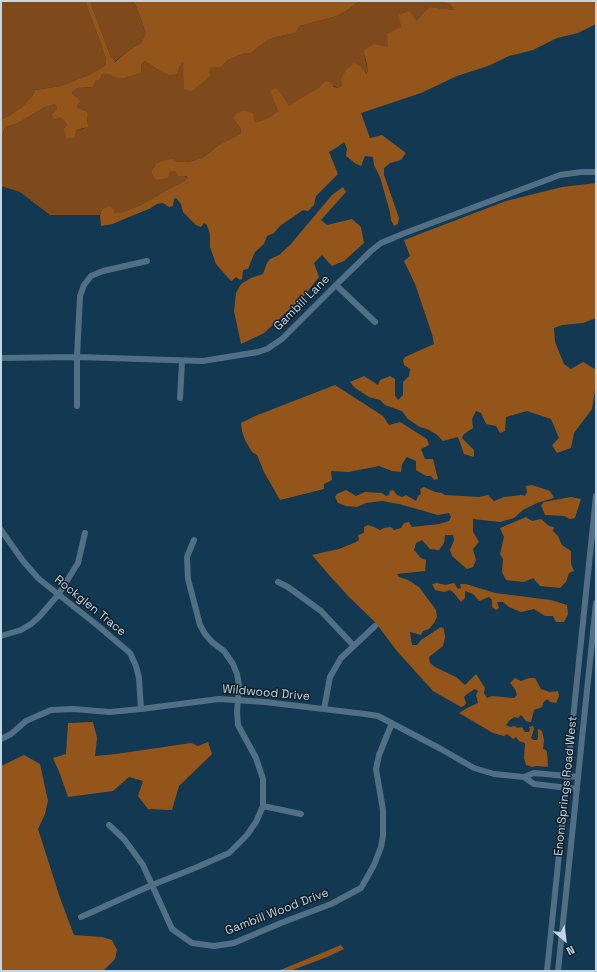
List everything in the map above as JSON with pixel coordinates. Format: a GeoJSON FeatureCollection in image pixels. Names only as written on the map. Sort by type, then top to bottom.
{"type":"FeatureCollection","features":[{"type":"Feature","properties":{"kind":"street","name":"Gambill Lane"},"geometry":{"type":"LineString","coordinates":[[1,358],[77,357],[182,361],[209,360],[246,355],[266,350],[283,338],[371,251],[381,243],[560,175],[581,172],[596,172]]}},
{"type":"Feature","properties":{"kind":"street"},"geometry":{"type":"LineString","coordinates":[[77,406],[77,357],[80,296],[84,285],[91,276],[103,271],[147,261]]}},
{"type":"Feature","properties":{"kind":"street"},"geometry":{"type":"LineString","coordinates":[[336,285],[375,322]]}},
{"type":"Feature","properties":{"kind":"street"},"geometry":{"type":"LineString","coordinates":[[180,398],[182,361]]}},
{"type":"Feature","properties":{"kind":"street"},"geometry":{"type":"LineString","coordinates":[[547,971],[596,496]]}},
{"type":"Feature","properties":{"kind":"street","name":"Rockglen Trace"},"geometry":{"type":"LineString","coordinates":[[1,530],[3,538],[29,569],[58,595],[130,653],[136,666],[139,678],[141,709]]}},
{"type":"Feature","properties":{"kind":"street"},"geometry":{"type":"LineString","coordinates":[[1,636],[21,630],[31,624],[58,595],[78,563],[85,533]]}},
{"type":"Feature","properties":{"kind":"street"},"geometry":{"type":"LineString","coordinates":[[80,917],[229,853],[247,835],[256,822],[263,806],[263,779],[256,758],[238,726],[238,674],[224,651],[212,642],[200,625],[188,579],[187,557],[194,540]]}},
{"type":"Feature","properties":{"kind":"street"},"geometry":{"type":"LineString","coordinates":[[278,582],[288,587],[321,611],[354,646]]}},
{"type":"Feature","properties":{"kind":"street","name":"Enon Springs Road West"},"geometry":{"type":"LineString","coordinates":[[558,971],[596,602]]}},
{"type":"Feature","properties":{"kind":"street"},"geometry":{"type":"LineString","coordinates":[[324,709],[330,677],[341,658],[375,626]]}},
{"type":"Feature","properties":{"kind":"street","name":"Wildwood Drive"},"geometry":{"type":"LineString","coordinates":[[1,739],[11,734],[26,721],[51,710],[73,709],[108,712],[219,699],[374,715],[392,723],[474,768],[494,774],[524,777],[534,774],[578,776]]}},
{"type":"Feature","properties":{"kind":"street","name":"Gambill Wood Drive"},"geometry":{"type":"LineString","coordinates":[[109,825],[124,839],[143,865],[172,929],[192,943],[214,946],[234,943],[331,904],[361,888],[378,855],[382,841],[384,810],[376,769],[379,755],[392,723]]}},
{"type":"Feature","properties":{"kind":"street","name":"Wildwood Drive"},"geometry":{"type":"LineString","coordinates":[[524,777],[534,784],[577,790]]}},
{"type":"Feature","properties":{"kind":"street"},"geometry":{"type":"LineString","coordinates":[[263,806],[301,814]]}},
{"type":"Feature","properties":{"kind":"shaded area"},"geometry":{"type":"Polygon","coordinates":[[[1,1],[85,1],[106,58],[106,65],[89,75],[61,86],[35,90],[33,95],[22,107],[9,116],[1,119],[1,1]]]}},
{"type":"Feature","properties":{"kind":"shaded area"},"geometry":{"type":"Polygon","coordinates":[[[85,1],[90,1],[110,55],[115,62],[128,51],[141,43],[146,33],[134,1],[359,1],[337,16],[300,26],[295,33],[268,40],[251,53],[245,53],[228,60],[221,67],[209,67],[210,76],[192,91],[184,89],[183,62],[179,67],[177,74],[169,75],[145,61],[141,65],[141,73],[122,79],[109,74],[102,74],[100,79],[95,82],[93,87],[78,88],[72,92],[80,102],[77,105],[78,108],[86,111],[88,114],[88,127],[76,130],[74,138],[66,138],[64,129],[67,125],[63,119],[59,118],[54,120],[52,115],[57,109],[55,104],[45,107],[18,123],[5,127],[3,133],[1,133],[1,119],[9,116],[22,107],[33,95],[35,90],[61,86],[89,75],[106,65],[106,58],[85,1]]]}},
{"type":"Feature","properties":{"kind":"shaded area"},"geometry":{"type":"Polygon","coordinates":[[[90,1],[134,1],[146,33],[141,43],[114,62],[90,1]]]}},
{"type":"Feature","properties":{"kind":"shaded area"},"geometry":{"type":"Polygon","coordinates":[[[359,1],[437,1],[450,4],[454,10],[429,7],[416,21],[401,27],[388,47],[365,59],[368,71],[365,74],[338,88],[325,81],[318,88],[289,107],[280,92],[274,102],[278,111],[270,117],[258,122],[233,118],[241,129],[240,134],[219,145],[202,158],[188,162],[156,163],[151,172],[155,180],[169,172],[175,171],[188,178],[141,205],[123,212],[114,215],[102,209],[100,215],[50,215],[20,192],[1,186],[1,133],[3,133],[5,127],[18,123],[45,107],[55,104],[57,109],[54,120],[59,118],[63,119],[67,125],[76,130],[83,129],[87,122],[88,114],[86,111],[78,108],[72,92],[78,88],[93,87],[95,82],[100,79],[102,74],[109,74],[122,79],[141,73],[141,65],[145,61],[160,71],[179,67],[183,62],[184,72],[209,67],[221,67],[228,60],[245,53],[251,53],[268,40],[295,33],[300,26],[337,16],[359,1]]]}},
{"type":"Feature","properties":{"kind":"shaded area"},"geometry":{"type":"Polygon","coordinates":[[[437,1],[596,1],[596,24],[578,33],[557,38],[533,50],[509,56],[488,66],[457,76],[421,93],[361,113],[370,138],[382,135],[406,153],[401,160],[390,163],[384,168],[384,175],[399,218],[398,224],[394,226],[391,220],[380,177],[374,165],[373,157],[365,156],[361,166],[356,164],[346,156],[347,149],[344,142],[329,152],[338,174],[316,196],[314,205],[308,211],[303,210],[280,226],[274,233],[267,236],[264,244],[255,252],[248,269],[243,270],[242,279],[240,280],[236,277],[232,281],[230,280],[216,264],[210,247],[210,234],[207,225],[204,223],[201,227],[196,225],[183,212],[181,204],[176,198],[174,199],[173,206],[169,207],[163,203],[157,204],[149,209],[113,224],[101,226],[100,215],[102,209],[110,207],[114,210],[114,214],[123,212],[141,205],[188,178],[186,176],[179,176],[175,171],[169,172],[168,178],[155,180],[151,172],[156,163],[172,159],[177,162],[188,162],[202,158],[219,145],[240,134],[241,129],[233,118],[237,113],[244,111],[253,113],[254,121],[258,122],[270,117],[278,111],[271,91],[276,88],[289,106],[318,88],[325,81],[332,83],[334,87],[338,88],[342,85],[341,79],[346,70],[354,63],[360,66],[366,74],[368,71],[364,50],[374,44],[388,47],[387,34],[401,27],[399,15],[409,11],[416,21],[429,7],[454,10],[450,4],[437,1]]]}},
{"type":"Feature","properties":{"kind":"shaded area"},"geometry":{"type":"Polygon","coordinates":[[[596,183],[596,318],[583,323],[562,325],[554,328],[555,342],[564,364],[571,369],[583,362],[595,369],[595,390],[592,409],[574,433],[571,448],[557,453],[552,445],[559,438],[551,419],[527,411],[506,417],[505,431],[500,433],[496,426],[486,424],[481,413],[476,411],[472,419],[473,428],[464,434],[462,438],[474,450],[474,457],[464,454],[458,437],[443,441],[436,434],[420,427],[408,419],[402,411],[385,405],[380,400],[369,397],[355,388],[350,382],[364,376],[378,385],[380,380],[390,376],[395,379],[395,395],[398,400],[403,395],[403,382],[409,376],[410,369],[404,365],[403,360],[405,357],[434,344],[415,284],[404,261],[410,256],[404,240],[506,201],[562,187],[596,183]]]}},
{"type":"Feature","properties":{"kind":"shaded area"},"geometry":{"type":"Polygon","coordinates":[[[343,187],[346,192],[321,220],[327,225],[352,219],[361,227],[364,243],[344,261],[332,266],[322,255],[314,263],[319,277],[304,296],[264,333],[241,344],[234,311],[236,293],[241,284],[251,278],[263,274],[270,259],[279,255],[290,245],[332,195],[343,187]]]}},
{"type":"Feature","properties":{"kind":"shaded area"},"geometry":{"type":"Polygon","coordinates":[[[335,385],[383,416],[389,425],[400,422],[427,439],[429,445],[421,449],[425,459],[433,459],[438,479],[434,480],[431,476],[426,476],[416,470],[416,461],[407,457],[402,464],[401,472],[392,471],[379,466],[349,472],[331,471],[332,480],[324,484],[324,489],[280,500],[264,472],[257,455],[252,452],[245,440],[241,423],[255,416],[335,385]]]}},
{"type":"Feature","properties":{"kind":"shaded area"},"geometry":{"type":"Polygon","coordinates":[[[532,485],[550,491],[554,498],[537,503],[523,510],[514,518],[500,522],[473,519],[473,532],[479,542],[473,549],[476,560],[473,567],[467,569],[452,556],[450,550],[454,540],[453,535],[445,535],[444,543],[439,550],[430,549],[422,540],[416,543],[414,550],[421,558],[426,560],[425,571],[397,574],[399,577],[408,580],[419,587],[436,610],[437,617],[429,629],[423,631],[421,635],[410,632],[412,645],[417,645],[421,640],[441,627],[444,629],[445,637],[443,646],[429,657],[430,663],[435,667],[456,677],[465,685],[476,674],[485,688],[484,693],[487,698],[492,696],[514,698],[517,695],[515,689],[510,683],[515,678],[521,681],[529,678],[535,678],[541,689],[550,692],[558,691],[559,696],[556,703],[550,702],[547,699],[543,703],[542,707],[534,710],[531,722],[526,721],[521,715],[518,718],[514,717],[506,725],[510,727],[515,726],[517,728],[522,727],[525,732],[529,732],[529,727],[533,726],[534,729],[531,738],[533,740],[537,740],[539,729],[542,731],[544,740],[543,749],[547,752],[548,767],[532,767],[526,765],[524,758],[525,743],[519,741],[516,737],[513,739],[507,734],[504,736],[493,733],[459,713],[478,703],[476,695],[478,691],[475,689],[464,697],[466,703],[461,707],[433,691],[396,650],[376,623],[349,597],[312,555],[339,549],[356,542],[359,540],[358,535],[364,533],[364,527],[368,525],[380,530],[391,527],[394,530],[401,528],[404,523],[409,522],[412,527],[439,524],[449,521],[451,517],[449,513],[438,515],[399,504],[382,501],[366,503],[357,507],[346,506],[338,503],[335,497],[337,494],[346,490],[356,496],[365,492],[382,493],[386,496],[393,490],[397,495],[402,497],[406,495],[416,501],[418,496],[421,494],[420,489],[424,487],[445,495],[479,497],[488,495],[494,501],[504,497],[525,496],[527,492],[526,486],[532,485]]]}},
{"type":"Feature","properties":{"kind":"shaded area"},"geometry":{"type":"Polygon","coordinates":[[[571,497],[581,499],[575,518],[570,519],[564,516],[545,515],[541,505],[544,502],[571,497]]]}},
{"type":"Feature","properties":{"kind":"shaded area"},"geometry":{"type":"Polygon","coordinates":[[[526,517],[532,521],[541,519],[549,526],[554,527],[553,531],[558,536],[562,545],[571,551],[571,564],[574,571],[569,573],[566,582],[560,588],[540,586],[533,578],[524,582],[506,580],[502,572],[503,559],[500,554],[504,537],[500,528],[526,517]]]}},
{"type":"Feature","properties":{"kind":"shaded area"},"geometry":{"type":"Polygon","coordinates":[[[437,583],[445,585],[454,583],[458,589],[461,588],[460,584],[466,584],[495,593],[551,600],[567,605],[568,614],[564,622],[556,622],[553,616],[545,616],[534,609],[521,612],[509,607],[503,602],[497,602],[499,608],[496,610],[492,607],[492,600],[489,597],[479,601],[473,594],[465,591],[465,598],[461,602],[450,590],[444,592],[435,590],[432,584],[437,583]]]}},
{"type":"Feature","properties":{"kind":"shaded area"},"geometry":{"type":"Polygon","coordinates":[[[93,722],[97,738],[95,756],[191,743],[198,746],[208,742],[212,754],[179,786],[172,810],[148,809],[138,796],[143,781],[129,777],[113,791],[68,797],[53,758],[66,754],[68,723],[93,722]]]}},
{"type":"Feature","properties":{"kind":"shaded area"},"geometry":{"type":"Polygon","coordinates":[[[24,755],[40,764],[48,801],[45,814],[38,829],[60,898],[74,935],[102,937],[112,940],[117,950],[115,959],[103,971],[1,971],[1,766],[24,755]]]}},
{"type":"Feature","properties":{"kind":"shaded area"},"geometry":{"type":"Polygon","coordinates":[[[341,945],[344,949],[327,957],[290,971],[278,971],[341,945]]]}}]}
